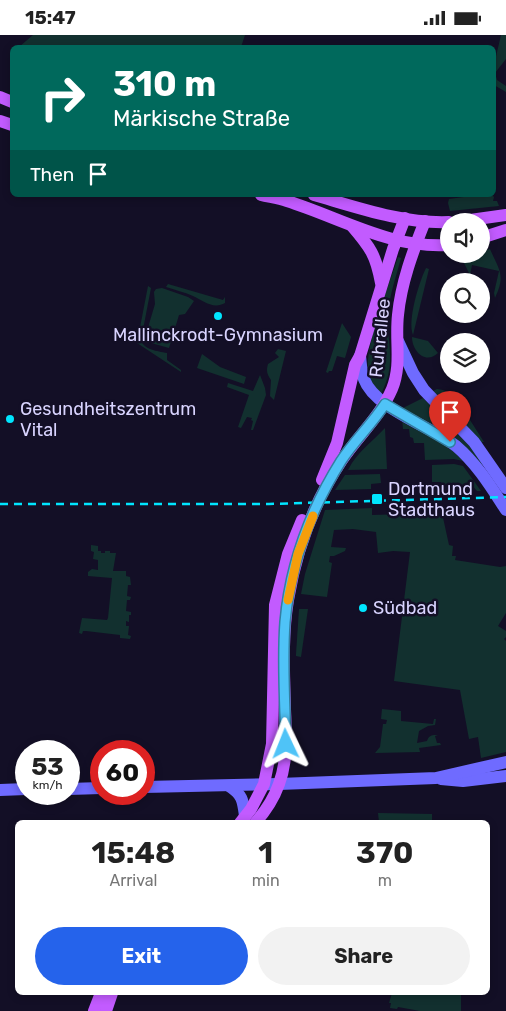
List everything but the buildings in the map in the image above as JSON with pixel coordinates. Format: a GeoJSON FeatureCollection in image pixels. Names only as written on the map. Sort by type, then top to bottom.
{"type":"FeatureCollection","features":[{"type":"Feature","properties":{"kind":"main road"},"geometry":{"type":"LineString","coordinates":[[270,197],[286,200],[396,241],[440,245]]}},
{"type":"Feature","properties":{"kind":"main road"},"geometry":{"type":"LineString","coordinates":[[321,197],[387,216],[440,223]]}},
{"type":"Feature","properties":{"kind":"main road"},"geometry":{"type":"LineString","coordinates":[[490,217],[506,215]]}},
{"type":"Feature","properties":{"kind":"main road","name":"Ruhrallee"},"geometry":{"type":"LineString","coordinates":[[246,820],[264,784],[272,744],[274,616],[278,589],[294,539],[333,456],[355,365],[360,356],[382,283],[405,218]]}},
{"type":"Feature","properties":{"kind":"main road","name":"Ruhrallee"},"geometry":{"type":"LineString","coordinates":[[247,820],[270,802],[279,784],[286,744],[285,623],[294,570],[310,521],[329,482],[342,460],[385,404],[396,378],[399,360],[398,309],[424,221]]}},
{"type":"Feature","properties":{"kind":"main road"},"geometry":{"type":"LineString","coordinates":[[350,224],[370,247],[375,256],[382,283]]}},
{"type":"Feature","properties":{"kind":"main road"},"geometry":{"type":"LineString","coordinates":[[490,235],[506,230]]}},
{"type":"Feature","properties":{"kind":"main road"},"geometry":{"type":"LineString","coordinates":[[94,1011],[99,995]]}},
{"type":"Feature","properties":{"kind":"main road"},"geometry":{"type":"LineString","coordinates":[[106,1011],[111,995]]}},
{"type":"Feature","properties":{"kind":"street"},"geometry":{"type":"LineString","coordinates":[[398,341],[413,373],[424,390],[474,442],[506,488]]}},
{"type":"Feature","properties":{"kind":"street"},"geometry":{"type":"LineString","coordinates":[[360,356],[364,380],[372,392],[385,404],[457,447],[477,467],[506,510]]}},
{"type":"Feature","properties":{"kind":"street"},"geometry":{"type":"LineString","coordinates":[[155,787],[436,778],[505,764],[501,778],[455,781],[436,778]]}},
{"type":"Feature","properties":{"kind":"street"},"geometry":{"type":"LineString","coordinates":[[230,786],[242,797],[246,820]]}},
{"type":"Feature","properties":{"kind":"street"},"geometry":{"type":"LineString","coordinates":[[0,790],[15,789]]}},
{"type":"Feature","properties":{"kind":"green space"},"geometry":{"type":"Polygon","coordinates":[[[33,35],[245,35],[242,45],[21,45],[33,35]]]}},
{"type":"Feature","properties":{"kind":"green space"},"geometry":{"type":"Polygon","coordinates":[[[501,35],[506,35],[506,59],[496,72],[496,56],[501,35]]]}},
{"type":"Feature","properties":{"kind":"green space"},"geometry":{"type":"Polygon","coordinates":[[[496,76],[497,80],[506,86],[506,92],[496,86],[496,76]]]}},
{"type":"Feature","properties":{"kind":"green space"},"geometry":{"type":"Polygon","coordinates":[[[494,197],[493,201],[497,201],[499,206],[450,211],[449,199],[494,197]]]}},
{"type":"Feature","properties":{"kind":"green space"},"geometry":{"type":"Polygon","coordinates":[[[490,249],[500,273],[501,278],[495,298],[494,293],[499,271],[472,265],[469,273],[464,263],[490,263],[490,249]]]}},
{"type":"Feature","properties":{"kind":"green space"},"geometry":{"type":"Polygon","coordinates":[[[398,257],[401,258],[391,294],[388,315],[389,373],[381,394],[374,387],[369,377],[368,359],[374,330],[398,257]]]}},
{"type":"Feature","properties":{"kind":"green space"},"geometry":{"type":"Polygon","coordinates":[[[426,268],[429,269],[413,335],[413,311],[420,282],[426,268]]]}},
{"type":"Feature","properties":{"kind":"green space"},"geometry":{"type":"Polygon","coordinates":[[[168,284],[223,300],[225,297],[225,303],[221,305],[208,304],[190,295],[166,287],[168,284]]]}},
{"type":"Feature","properties":{"kind":"green space"},"geometry":{"type":"Polygon","coordinates":[[[148,286],[151,288],[141,340],[148,348],[167,353],[167,360],[181,370],[181,372],[137,343],[148,286]]]}},
{"type":"Feature","properties":{"kind":"green space"},"geometry":{"type":"Polygon","coordinates":[[[162,288],[194,301],[185,314],[179,315],[169,348],[144,341],[155,304],[154,292],[156,289],[162,288]]]}},
{"type":"Feature","properties":{"kind":"green space"},"geometry":{"type":"Polygon","coordinates":[[[342,323],[351,337],[345,358],[337,356],[332,371],[328,373],[326,372],[342,323]]]}},
{"type":"Feature","properties":{"kind":"green space"},"geometry":{"type":"Polygon","coordinates":[[[412,337],[428,341],[438,353],[428,358],[420,355],[414,347],[412,337]]]}},
{"type":"Feature","properties":{"kind":"green space"},"geometry":{"type":"Polygon","coordinates":[[[278,349],[286,351],[274,400],[270,396],[271,380],[267,369],[268,364],[279,357],[275,353],[278,349]]]}},
{"type":"Feature","properties":{"kind":"green space"},"geometry":{"type":"Polygon","coordinates":[[[202,354],[220,367],[246,377],[244,384],[197,368],[202,354]]]}},
{"type":"Feature","properties":{"kind":"green space"},"geometry":{"type":"Polygon","coordinates":[[[260,375],[266,395],[253,430],[251,430],[252,418],[247,417],[241,428],[238,427],[249,395],[227,387],[228,383],[253,391],[260,375]]]}},
{"type":"Feature","properties":{"kind":"green space"},"geometry":{"type":"Polygon","coordinates":[[[437,389],[454,395],[484,442],[480,442],[464,422],[433,391],[437,389]]]}},
{"type":"Feature","properties":{"kind":"green space"},"geometry":{"type":"Polygon","coordinates":[[[423,398],[481,458],[483,469],[401,409],[423,398]]]}},
{"type":"Feature","properties":{"kind":"green space"},"geometry":{"type":"Polygon","coordinates":[[[402,419],[445,443],[463,461],[454,459],[425,460],[424,443],[414,443],[413,438],[410,437],[409,429],[403,429],[402,419]]]}},
{"type":"Feature","properties":{"kind":"green space"},"geometry":{"type":"Polygon","coordinates":[[[385,428],[387,469],[348,470],[360,452],[385,428]]]}},
{"type":"Feature","properties":{"kind":"green space"},"geometry":{"type":"Polygon","coordinates":[[[454,464],[463,466],[481,491],[477,491],[472,485],[442,485],[441,482],[432,482],[432,465],[454,464]]]}},
{"type":"Feature","properties":{"kind":"green space"},"geometry":{"type":"Polygon","coordinates":[[[380,474],[381,483],[371,484],[371,489],[335,490],[345,475],[380,474]]]}},
{"type":"Feature","properties":{"kind":"green space"},"geometry":{"type":"Polygon","coordinates":[[[372,508],[372,515],[442,513],[449,545],[453,546],[452,556],[456,556],[455,560],[500,567],[506,566],[506,613],[498,626],[506,631],[504,639],[506,641],[506,752],[481,758],[478,737],[469,739],[460,690],[394,681],[410,552],[393,551],[378,553],[376,532],[353,529],[334,530],[331,547],[346,548],[345,551],[330,556],[329,562],[332,563],[327,597],[301,594],[305,574],[325,510],[372,508]]]}},
{"type":"Feature","properties":{"kind":"green space"},"geometry":{"type":"Polygon","coordinates":[[[91,545],[98,546],[98,551],[101,551],[101,553],[110,551],[110,553],[116,553],[113,571],[126,571],[126,576],[130,577],[131,585],[128,585],[127,596],[131,597],[130,600],[127,600],[126,611],[131,612],[131,615],[129,615],[129,622],[126,621],[126,626],[129,626],[128,635],[131,636],[130,639],[120,638],[120,635],[86,631],[83,631],[82,634],[79,633],[82,618],[107,620],[108,618],[112,578],[88,576],[88,572],[92,569],[98,570],[98,560],[93,559],[94,552],[91,551],[91,545]]]}},
{"type":"Feature","properties":{"kind":"green space"},"geometry":{"type":"Polygon","coordinates":[[[299,609],[308,609],[301,657],[296,656],[299,609]]]}},
{"type":"Feature","properties":{"kind":"green space"},"geometry":{"type":"Polygon","coordinates":[[[382,709],[401,711],[401,721],[433,724],[434,719],[436,719],[435,725],[428,726],[419,731],[417,743],[427,741],[431,736],[438,735],[435,736],[437,743],[441,745],[419,748],[420,752],[375,753],[380,747],[383,724],[386,724],[387,720],[381,719],[382,709]]]}},
{"type":"Feature","properties":{"kind":"green space"},"geometry":{"type":"Polygon","coordinates":[[[378,813],[432,814],[432,820],[379,820],[378,813]]]}},
{"type":"Feature","properties":{"kind":"green space"},"geometry":{"type":"Polygon","coordinates":[[[391,995],[461,995],[461,1011],[420,1011],[398,1007],[397,1009],[390,1008],[391,1003],[389,1003],[391,995]]]}},
{"type":"Feature","properties":{"kind":"railway"},"geometry":{"type":"LineString","coordinates":[[0,504],[269,504],[506,497]]}},
{"type":"Feature","properties":{"kind":"slow traffic"},"geometry":{"type":"LineString","coordinates":[[288,600],[298,554],[313,516]]}},
{"type":"Feature","properties":{"kind":"place","name":"Mallinckrodt-Gymnasium"},"geometry":{"type":"Point","coordinates":[218,316]}},
{"type":"Feature","properties":{"kind":"place","name":"Gesundheitszentrum Vital"},"geometry":{"type":"Point","coordinates":[10,419]}},
{"type":"Feature","properties":{"kind":"place","name":"Dortmund Stadthaus"},"geometry":{"type":"Point","coordinates":[377,499]}},
{"type":"Feature","properties":{"kind":"place","name":"Südbad"},"geometry":{"type":"Point","coordinates":[363,608]}},
{"type":"Feature","properties":{"kind":"route"},"geometry":{"type":"LineString","coordinates":[[286,744],[284,673],[285,623],[288,601],[302,543],[310,521],[329,482],[342,460],[385,404],[450,442]]}}]}
